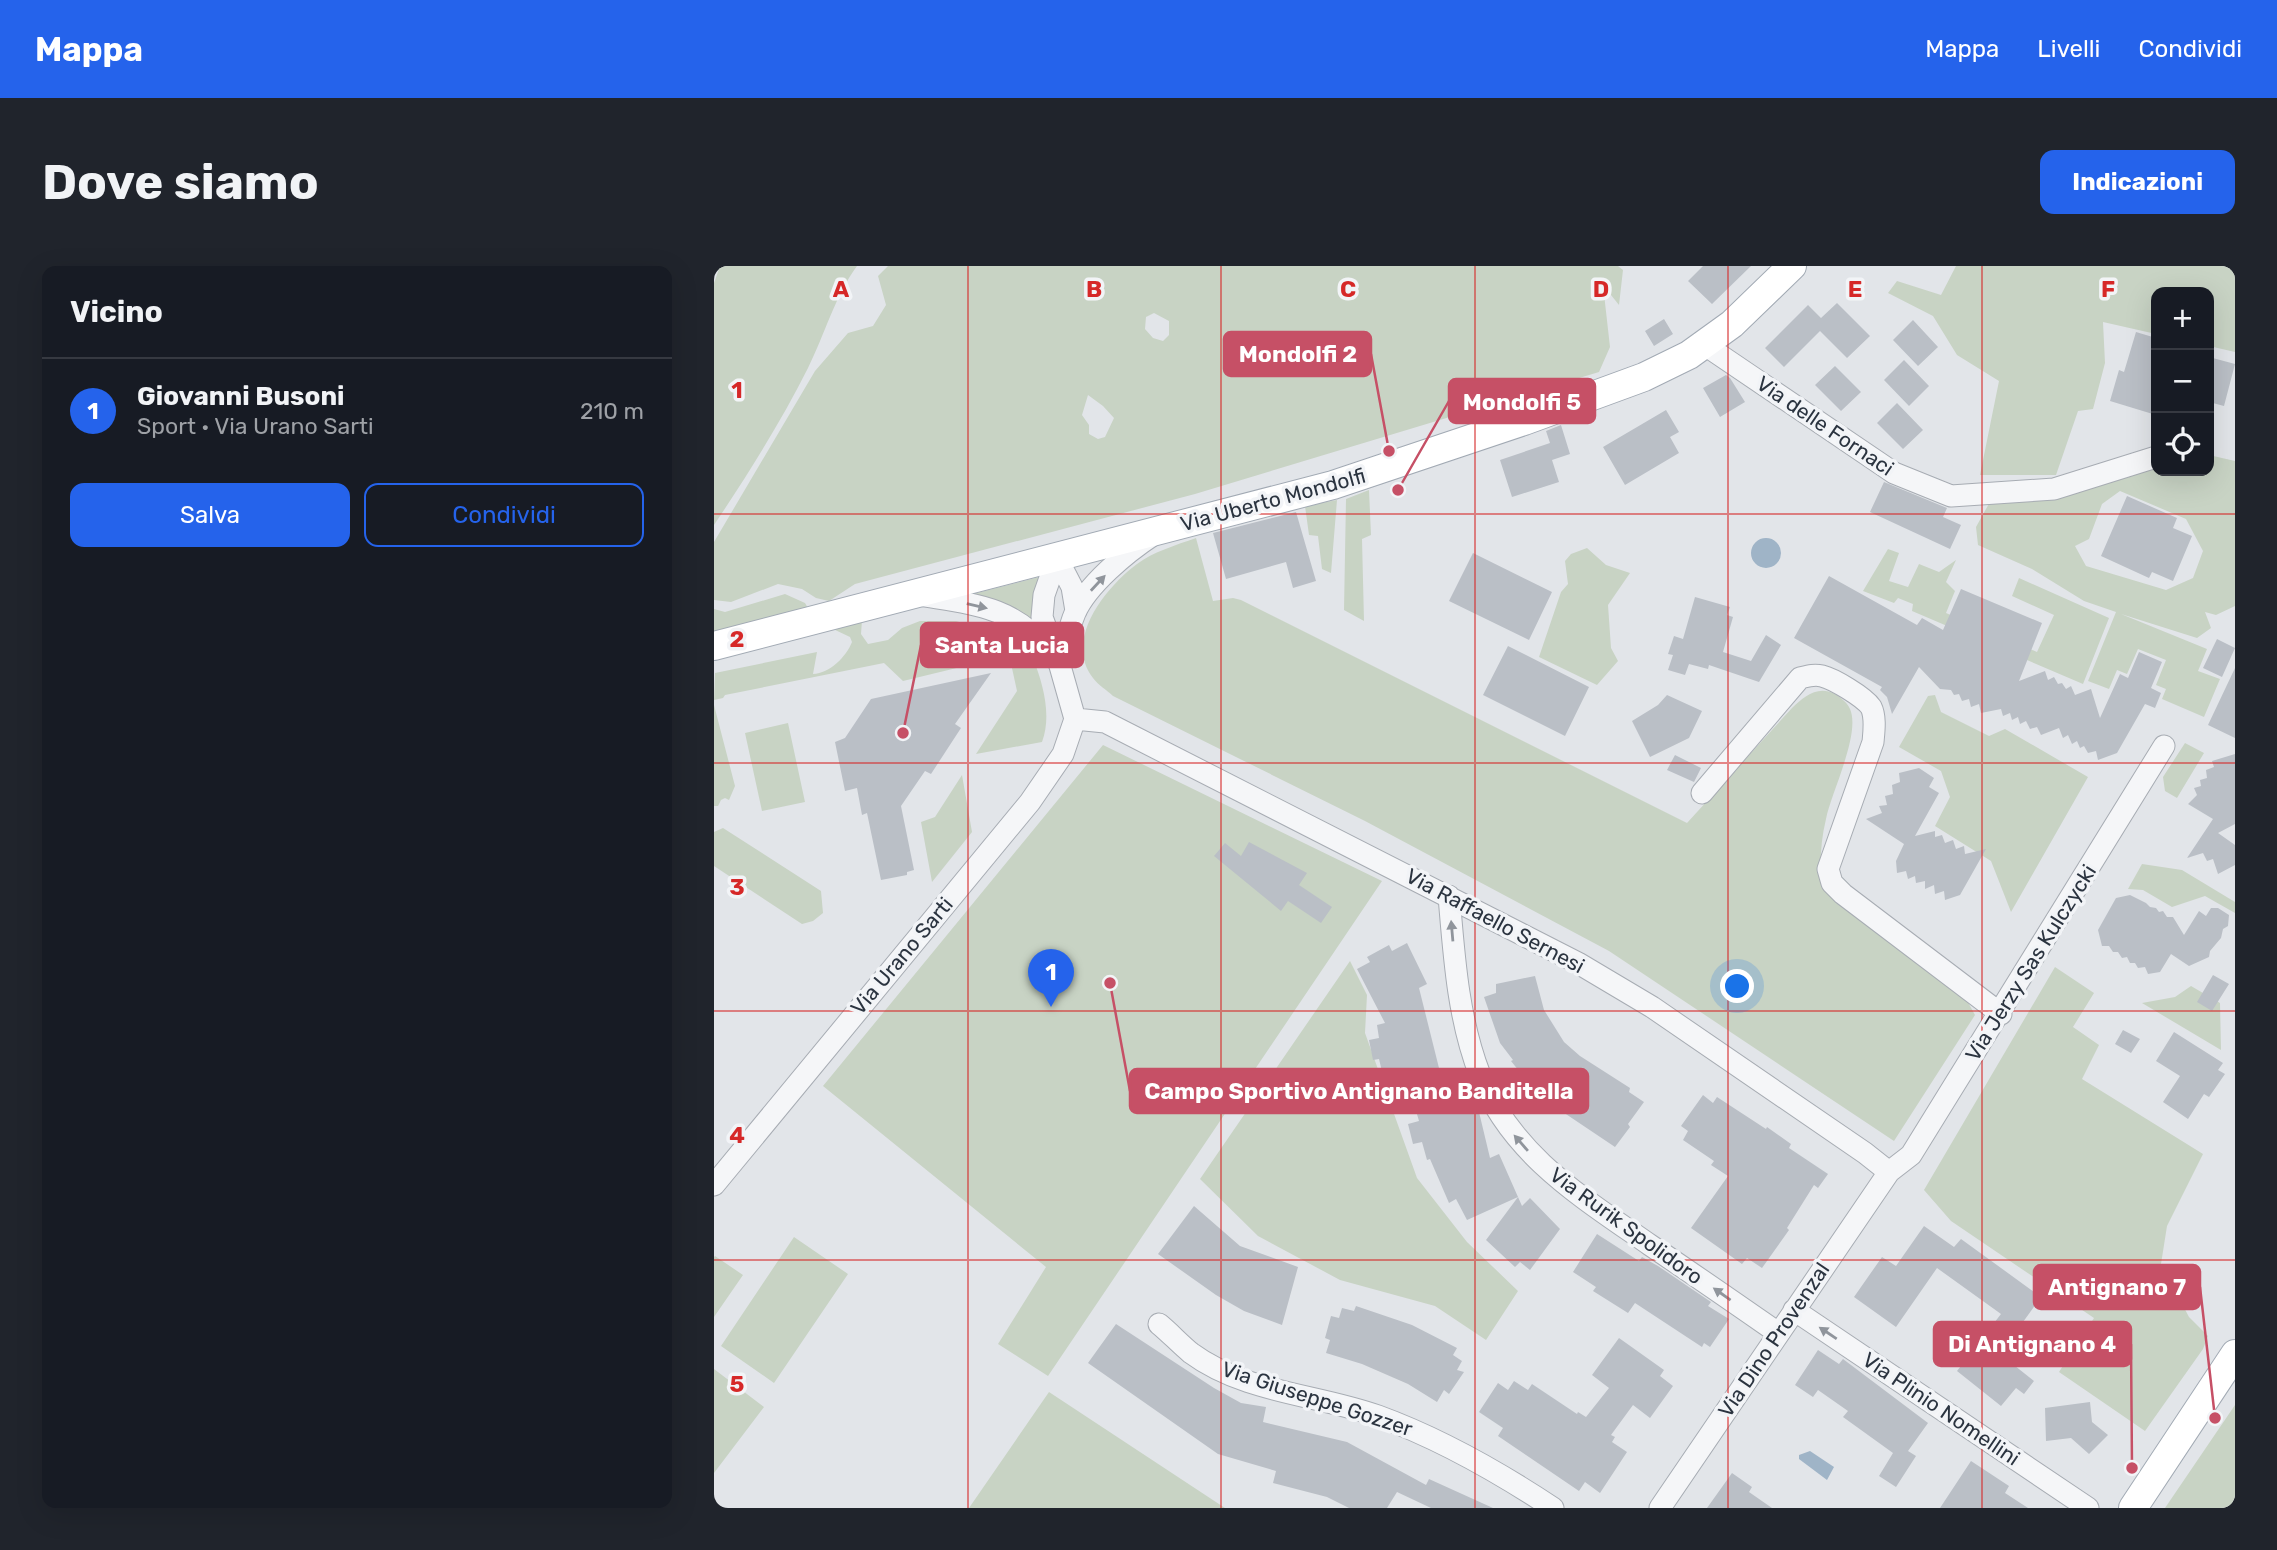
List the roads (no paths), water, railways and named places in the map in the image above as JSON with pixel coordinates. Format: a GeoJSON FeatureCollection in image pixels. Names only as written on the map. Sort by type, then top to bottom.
{"type":"FeatureCollection","features":[{"type":"Feature","properties":{"kind":"main road","name":"Via Uberto Mondolfi"},"geometry":{"type":"LineString","coordinates":[[714,646],[1332,485],[1453,446],[1644,377],[1705,345],[1732,324],[1792,266]]}},
{"type":"Feature","properties":{"kind":"main road"},"geometry":{"type":"LineString","coordinates":[[2133,1508],[2235,1354]]}},
{"type":"Feature","properties":{"kind":"street","name":"Via delle Fornaci"},"geometry":{"type":"LineString","coordinates":[[1705,345],[1894,473],[1951,496],[2054,489],[2151,459]]}},
{"type":"Feature","properties":{"kind":"street"},"geometry":{"type":"LineString","coordinates":[[1060,666],[1076,611],[1090,591],[1131,551],[1161,530]]}},
{"type":"Feature","properties":{"kind":"street"},"geometry":{"type":"LineString","coordinates":[[1058,558],[1072,587],[1076,611]]}},
{"type":"Feature","properties":{"kind":"street"},"geometry":{"type":"LineString","coordinates":[[1058,558],[1048,580],[1042,607],[1044,624],[1060,666],[1075,719]]}},
{"type":"Feature","properties":{"kind":"street"},"geometry":{"type":"LineString","coordinates":[[910,594],[976,605],[1012,618],[1038,638],[1060,666]]}},
{"type":"Feature","properties":{"kind":"street"},"geometry":{"type":"LineString","coordinates":[[1702,793],[1800,678],[1824,676],[1849,689],[1871,708],[1874,723],[1873,742],[1828,869],[1832,883],[2001,1014]]}},
{"type":"Feature","properties":{"kind":"street","name":"Via Raffaello Sernesi"},"geometry":{"type":"LineString","coordinates":[[1075,719],[1105,722],[1618,986],[1889,1172]]}},
{"type":"Feature","properties":{"kind":"street","name":"Via Urano Sarti"},"geometry":{"type":"LineString","coordinates":[[714,1185],[1030,802],[1063,754],[1075,719]]}},
{"type":"Feature","properties":{"kind":"street","name":"Via Jerzy Sas Kulczycki"},"geometry":{"type":"LineString","coordinates":[[1889,1172],[1911,1154],[2001,1014],[2164,746]]}},
{"type":"Feature","properties":{"kind":"street","name":"Via Rurik Spolidoro"},"geometry":{"type":"LineString","coordinates":[[1449,897],[1467,1035],[1486,1090],[1516,1139],[1548,1171],[1581,1198],[1778,1333]]}},
{"type":"Feature","properties":{"kind":"street","name":"Via Dino Provenzal"},"geometry":{"type":"LineString","coordinates":[[1660,1508],[1889,1172]]}},
{"type":"Feature","properties":{"kind":"street","name":"Via Plinio Nomellini"},"geometry":{"type":"LineString","coordinates":[[1794,1310],[2088,1508]]}},
{"type":"Feature","properties":{"kind":"street","name":"Via Giuseppe Gozzer"},"geometry":{"type":"LineString","coordinates":[[1159,1324],[1191,1353],[1215,1367],[1271,1388],[1354,1408],[1407,1427],[1476,1459],[1553,1508]]}},
{"type":"Feature","properties":{"kind":"water"},"geometry":{"type":"Polygon","coordinates":[[[1766,538],[1777,542],[1781,553],[1777,564],[1766,568],[1755,564],[1751,553],[1755,542],[1766,538]]]}},
{"type":"Feature","properties":{"kind":"water"},"geometry":{"type":"Polygon","coordinates":[[[1810,1451],[1834,1467],[1827,1480],[1799,1459],[1799,1455],[1810,1451]]]}},
{"type":"Feature","properties":{"kind":"place","name":"Mondolfi 2"},"geometry":{"type":"Point","coordinates":[1389,451]}},
{"type":"Feature","properties":{"kind":"place","name":"Mondolfi 5"},"geometry":{"type":"Point","coordinates":[1398,490]}},
{"type":"Feature","properties":{"kind":"place","name":"Santa Lucia"},"geometry":{"type":"Point","coordinates":[903,733]}},
{"type":"Feature","properties":{"kind":"place","name":"Campo Sportivo Antignano Banditella"},"geometry":{"type":"Point","coordinates":[1110,983]}},
{"type":"Feature","properties":{"kind":"place","name":"Giovanni Busoni"},"geometry":{"type":"Point","coordinates":[1051,1007]}},
{"type":"Feature","properties":{"kind":"place","name":"Antignano 7"},"geometry":{"type":"Point","coordinates":[2215,1418]}},
{"type":"Feature","properties":{"kind":"place","name":"Di Antignano 4"},"geometry":{"type":"Point","coordinates":[2132,1468]}}]}
